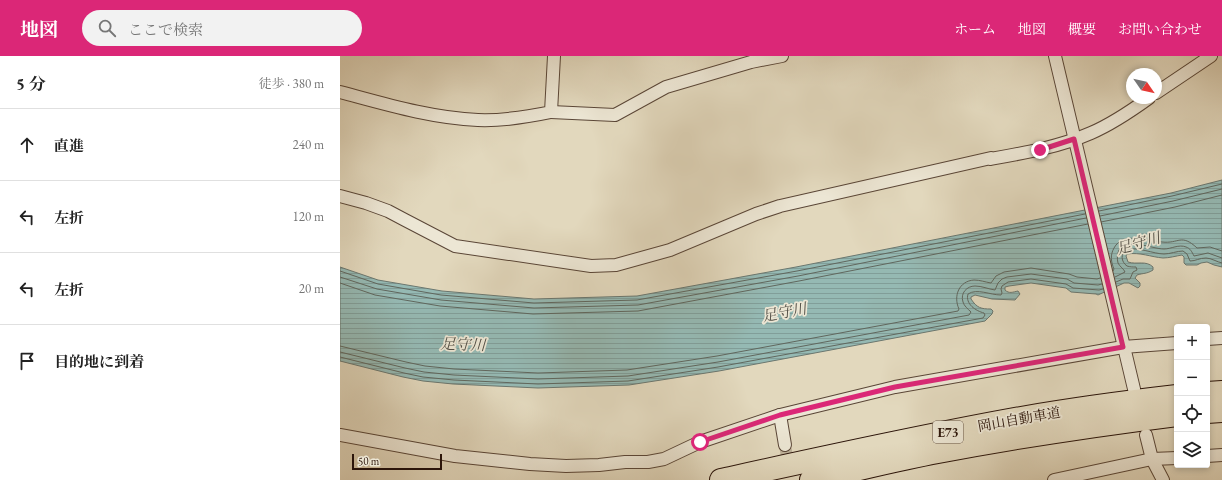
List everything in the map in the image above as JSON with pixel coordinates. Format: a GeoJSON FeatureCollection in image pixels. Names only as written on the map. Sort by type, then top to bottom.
{"type":"FeatureCollection","features":[{"type":"Feature","properties":{"kind":"highway"},"geometry":{"type":"LineString","coordinates":[[1210,393],[1222,392]]}},
{"type":"Feature","properties":{"kind":"highway","name":"岡山自動車道"},"geometry":{"type":"LineString","coordinates":[[721,480],[931,435],[1022,418],[1111,404],[1174,396]]}},
{"type":"Feature","properties":{"kind":"highway"},"geometry":{"type":"LineString","coordinates":[[1210,412],[1222,411]]}},
{"type":"Feature","properties":{"kind":"highway","name":"岡山自動車道"},"geometry":{"type":"LineString","coordinates":[[811,480],[936,452],[1024,436],[1174,415]]}},
{"type":"Feature","properties":{"kind":"street"},"geometry":{"type":"LineString","coordinates":[[551,112],[554,56]]}},
{"type":"Feature","properties":{"kind":"street"},"geometry":{"type":"LineString","coordinates":[[340,92],[412,110],[457,118],[479,120],[505,119],[551,112],[614,115],[666,87],[751,62],[782,56]]}},
{"type":"Feature","properties":{"kind":"street"},"geometry":{"type":"LineString","coordinates":[[1055,56],[1134,389]]}},
{"type":"Feature","properties":{"kind":"street"},"geometry":{"type":"LineString","coordinates":[[1197,65],[1207,56]]}},
{"type":"Feature","properties":{"kind":"street"},"geometry":{"type":"LineString","coordinates":[[1162,89],[1211,56]]}},
{"type":"Feature","properties":{"kind":"street"},"geometry":{"type":"LineString","coordinates":[[340,196],[388,211],[455,246],[591,266],[602,266],[631,261],[670,250],[756,214],[780,206],[991,158],[990,159],[1075,142],[1140,104]]}},
{"type":"Feature","properties":{"kind":"street"},"geometry":{"type":"LineString","coordinates":[[1210,339],[1222,338]]}},
{"type":"Feature","properties":{"kind":"street"},"geometry":{"type":"LineString","coordinates":[[340,435],[455,456],[530,464],[566,466],[648,462],[664,459],[700,442],[780,415],[895,387],[1122,343],[1174,343]]}},
{"type":"Feature","properties":{"kind":"street"},"geometry":{"type":"LineString","coordinates":[[780,415],[785,445]]}},
{"type":"Feature","properties":{"kind":"street"},"geometry":{"type":"LineString","coordinates":[[1146,435],[1152,459],[1163,480]]}},
{"type":"Feature","properties":{"kind":"street"},"geometry":{"type":"LineString","coordinates":[[1210,456],[1222,455]]}},
{"type":"Feature","properties":{"kind":"street"},"geometry":{"type":"LineString","coordinates":[[1054,480],[1152,459],[1174,458]]}},
{"type":"Feature","properties":{"kind":"water","name":"足守川"},"geometry":{"type":"Polygon","coordinates":[[[1222,180],[1222,267],[1207,262],[1197,265],[1186,265],[1182,255],[1163,258],[1141,254],[1127,254],[1126,256],[1128,262],[1144,263],[1153,267],[1153,270],[1147,273],[1137,275],[1135,278],[1140,283],[1138,288],[1129,283],[1124,283],[1098,295],[1071,292],[1066,288],[1031,283],[1009,286],[1005,287],[1005,290],[1008,292],[1018,291],[1020,294],[1015,300],[992,299],[975,295],[971,297],[977,306],[991,309],[993,311],[985,321],[719,371],[629,385],[538,388],[453,384],[403,377],[340,361],[340,267],[378,280],[442,291],[534,299],[637,296],[796,267],[1171,193],[1222,180]]]}},
{"type":"Feature","properties":{"kind":"tunnel"},"geometry":{"type":"LineString","coordinates":[[785,445],[791,480]]}},
{"type":"Feature","properties":{"kind":"route"},"geometry":{"type":"LineString","coordinates":[[700,442],[780,415],[895,387],[1123,347],[1074,139],[1040,150]]}}]}
